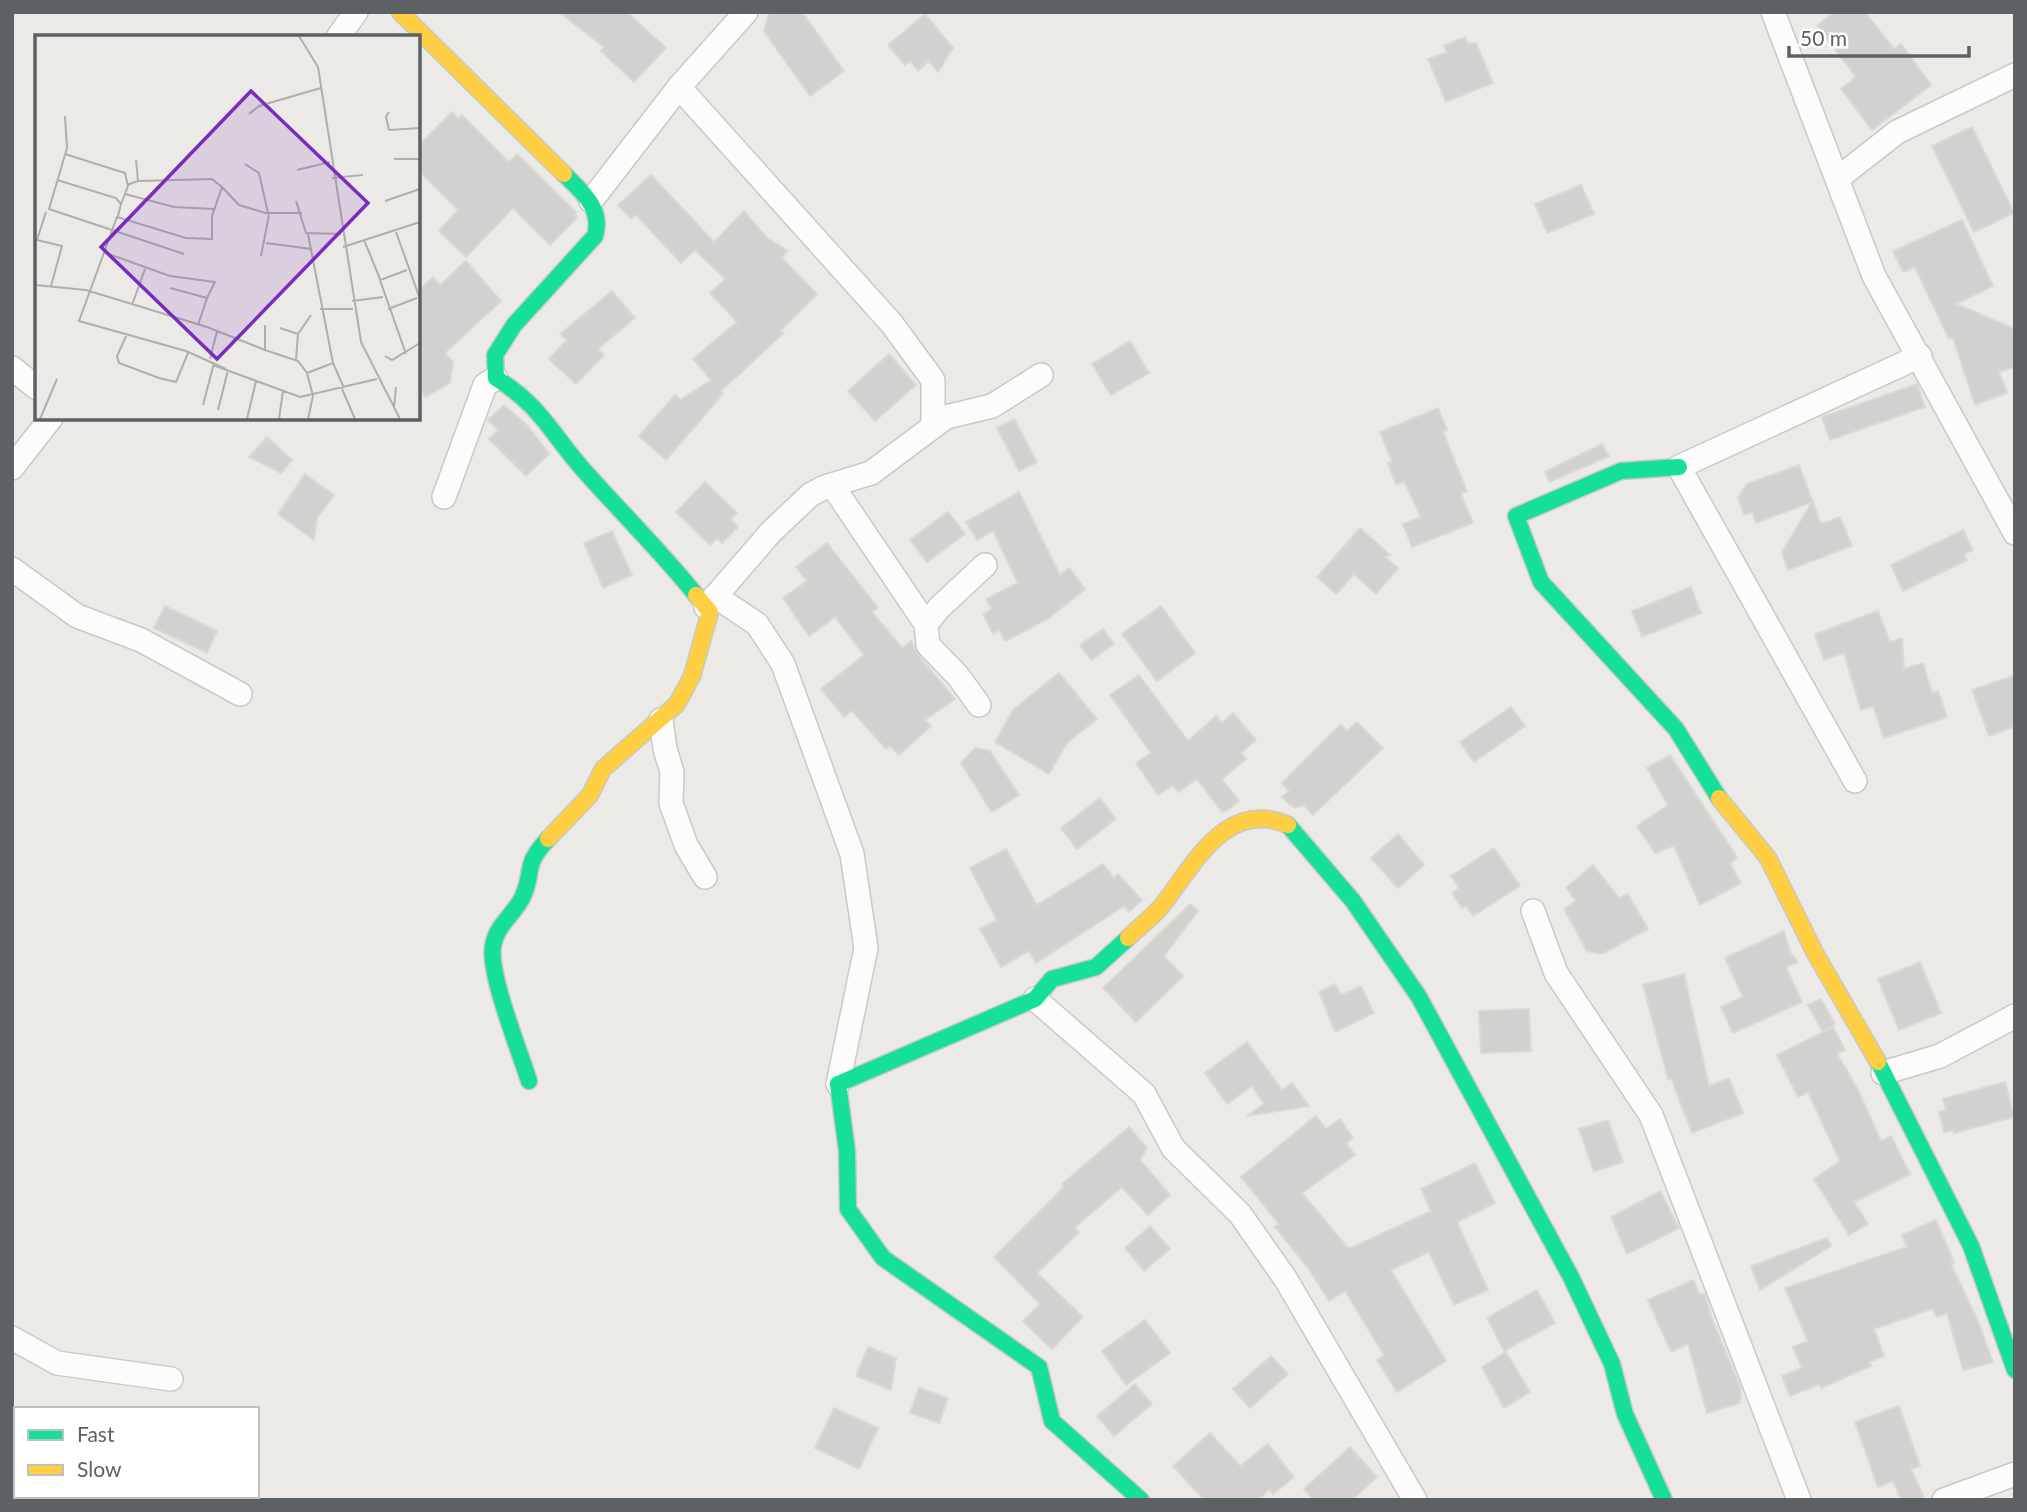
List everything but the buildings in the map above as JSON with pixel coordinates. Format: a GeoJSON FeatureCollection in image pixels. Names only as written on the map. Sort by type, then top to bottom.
{"type":"FeatureCollection","features":[{"type":"Feature","properties":{"kind":"street"},"geometry":{"type":"LineString","coordinates":[[339,35],[356,12]]}},
{"type":"Feature","properties":{"kind":"street"},"geometry":{"type":"LineString","coordinates":[[400,12],[591,201],[598,225],[595,236],[514,325],[495,355],[496,378]]}},
{"type":"Feature","properties":{"kind":"street"},"geometry":{"type":"LineString","coordinates":[[591,201],[678,88],[746,12]]}},
{"type":"Feature","properties":{"kind":"street"},"geometry":{"type":"LineString","coordinates":[[1773,12],[1874,276],[2015,533]]}},
{"type":"Feature","properties":{"kind":"street"},"geometry":{"type":"LineString","coordinates":[[1837,179],[1897,132],[2015,75]]}},
{"type":"Feature","properties":{"kind":"street"},"geometry":{"type":"LineString","coordinates":[[678,88],[892,324],[933,380],[933,426]]}},
{"type":"Feature","properties":{"kind":"street"},"geometry":{"type":"LineString","coordinates":[[1920,356],[1679,467],[1621,471],[1516,516],[1541,582],[1676,729],[1729,814],[1768,858],[1815,953],[1884,1073],[1971,1246],[2015,1370]]}},
{"type":"Feature","properties":{"kind":"street"},"geometry":{"type":"LineString","coordinates":[[12,368],[35,386]]}},
{"type":"Feature","properties":{"kind":"street"},"geometry":{"type":"LineString","coordinates":[[529,1082],[495,971],[492,948],[498,930],[523,896],[531,858],[590,795],[603,769],[626,746],[661,720],[677,704],[692,676],[711,602],[771,532],[810,495],[871,472],[946,417],[992,406],[1041,375]]}},
{"type":"Feature","properties":{"kind":"street"},"geometry":{"type":"LineString","coordinates":[[444,497],[485,384],[496,378]]}},
{"type":"Feature","properties":{"kind":"street"},"geometry":{"type":"LineString","coordinates":[[496,378],[523,395],[542,414],[586,473],[711,602],[757,624],[783,664],[852,854],[866,948],[838,1084],[847,1151],[848,1209],[883,1258],[1039,1367],[1052,1421],[1141,1500]]}},
{"type":"Feature","properties":{"kind":"street"},"geometry":{"type":"LineString","coordinates":[[12,467],[49,420]]}},
{"type":"Feature","properties":{"kind":"street"},"geometry":{"type":"LineString","coordinates":[[1679,467],[1856,782]]}},
{"type":"Feature","properties":{"kind":"street"},"geometry":{"type":"LineString","coordinates":[[832,485],[926,624],[928,645],[958,676],[979,705]]}},
{"type":"Feature","properties":{"kind":"street"},"geometry":{"type":"LineString","coordinates":[[926,624],[939,608],[985,565]]}},
{"type":"Feature","properties":{"kind":"street"},"geometry":{"type":"LineString","coordinates":[[12,569],[77,616],[141,640],[240,694]]}},
{"type":"Feature","properties":{"kind":"street"},"geometry":{"type":"LineString","coordinates":[[661,720],[664,749],[672,772],[671,803],[686,845],[705,877]]}},
{"type":"Feature","properties":{"kind":"street"},"geometry":{"type":"LineString","coordinates":[[838,1084],[1035,999],[1052,979],[1096,967],[1158,909],[1214,836],[1251,819],[1287,823],[1353,901],[1419,997],[1571,1277],[1612,1364],[1625,1414],[1664,1500]]}},
{"type":"Feature","properties":{"kind":"street"},"geometry":{"type":"LineString","coordinates":[[1534,911],[1556,973],[1651,1115],[1798,1500]]}},
{"type":"Feature","properties":{"kind":"street"},"geometry":{"type":"LineString","coordinates":[[1035,999],[1143,1094],[1173,1148],[1240,1214],[1284,1278],[1415,1500]]}},
{"type":"Feature","properties":{"kind":"street"},"geometry":{"type":"LineString","coordinates":[[1884,1073],[1940,1056],[2015,1016]]}},
{"type":"Feature","properties":{"kind":"street"},"geometry":{"type":"LineString","coordinates":[[12,1338],[57,1363],[171,1379]]}},
{"type":"Feature","properties":{"kind":"street"},"geometry":{"type":"LineString","coordinates":[[1944,1500],[2015,1474]]}},
{"type":"Feature","properties":{"kind":"traffic: fast"},"geometry":{"type":"LineString","coordinates":[[564,174],[589,201],[596,217],[595,236],[514,325],[495,355],[496,378],[526,400],[576,461],[696,595]]}},
{"type":"Feature","properties":{"kind":"traffic: fast"},"geometry":{"type":"LineString","coordinates":[[1679,467],[1621,471],[1516,516],[1541,582],[1676,729],[1719,798]]}},
{"type":"Feature","properties":{"kind":"traffic: fast"},"geometry":{"type":"LineString","coordinates":[[1288,825],[1353,901],[1419,997],[1571,1277],[1612,1364],[1625,1414],[1664,1500]]}},
{"type":"Feature","properties":{"kind":"traffic: fast"},"geometry":{"type":"LineString","coordinates":[[529,1081],[500,993],[495,974],[493,946],[498,932],[523,896],[532,862],[548,839]]}},
{"type":"Feature","properties":{"kind":"traffic: fast"},"geometry":{"type":"LineString","coordinates":[[1128,938],[1096,967],[1052,979],[1035,999],[838,1084],[847,1151],[848,1209],[883,1258],[1039,1367],[1052,1421],[1141,1500]]}},
{"type":"Feature","properties":{"kind":"traffic: fast"},"geometry":{"type":"LineString","coordinates":[[1878,1062],[1971,1246],[2015,1370]]}},
{"type":"Feature","properties":{"kind":"traffic: slow"},"geometry":{"type":"LineString","coordinates":[[400,12],[564,174]]}},
{"type":"Feature","properties":{"kind":"traffic: slow"},"geometry":{"type":"LineString","coordinates":[[548,839],[590,795],[603,769],[677,704],[692,676],[710,612],[696,595]]}},
{"type":"Feature","properties":{"kind":"traffic: slow"},"geometry":{"type":"LineString","coordinates":[[1719,798],[1768,858],[1815,953],[1878,1062]]}},
{"type":"Feature","properties":{"kind":"traffic: slow"},"geometry":{"type":"LineString","coordinates":[[1128,938],[1160,908],[1212,841],[1228,829],[1246,821],[1266,819],[1288,825]]}}]}
